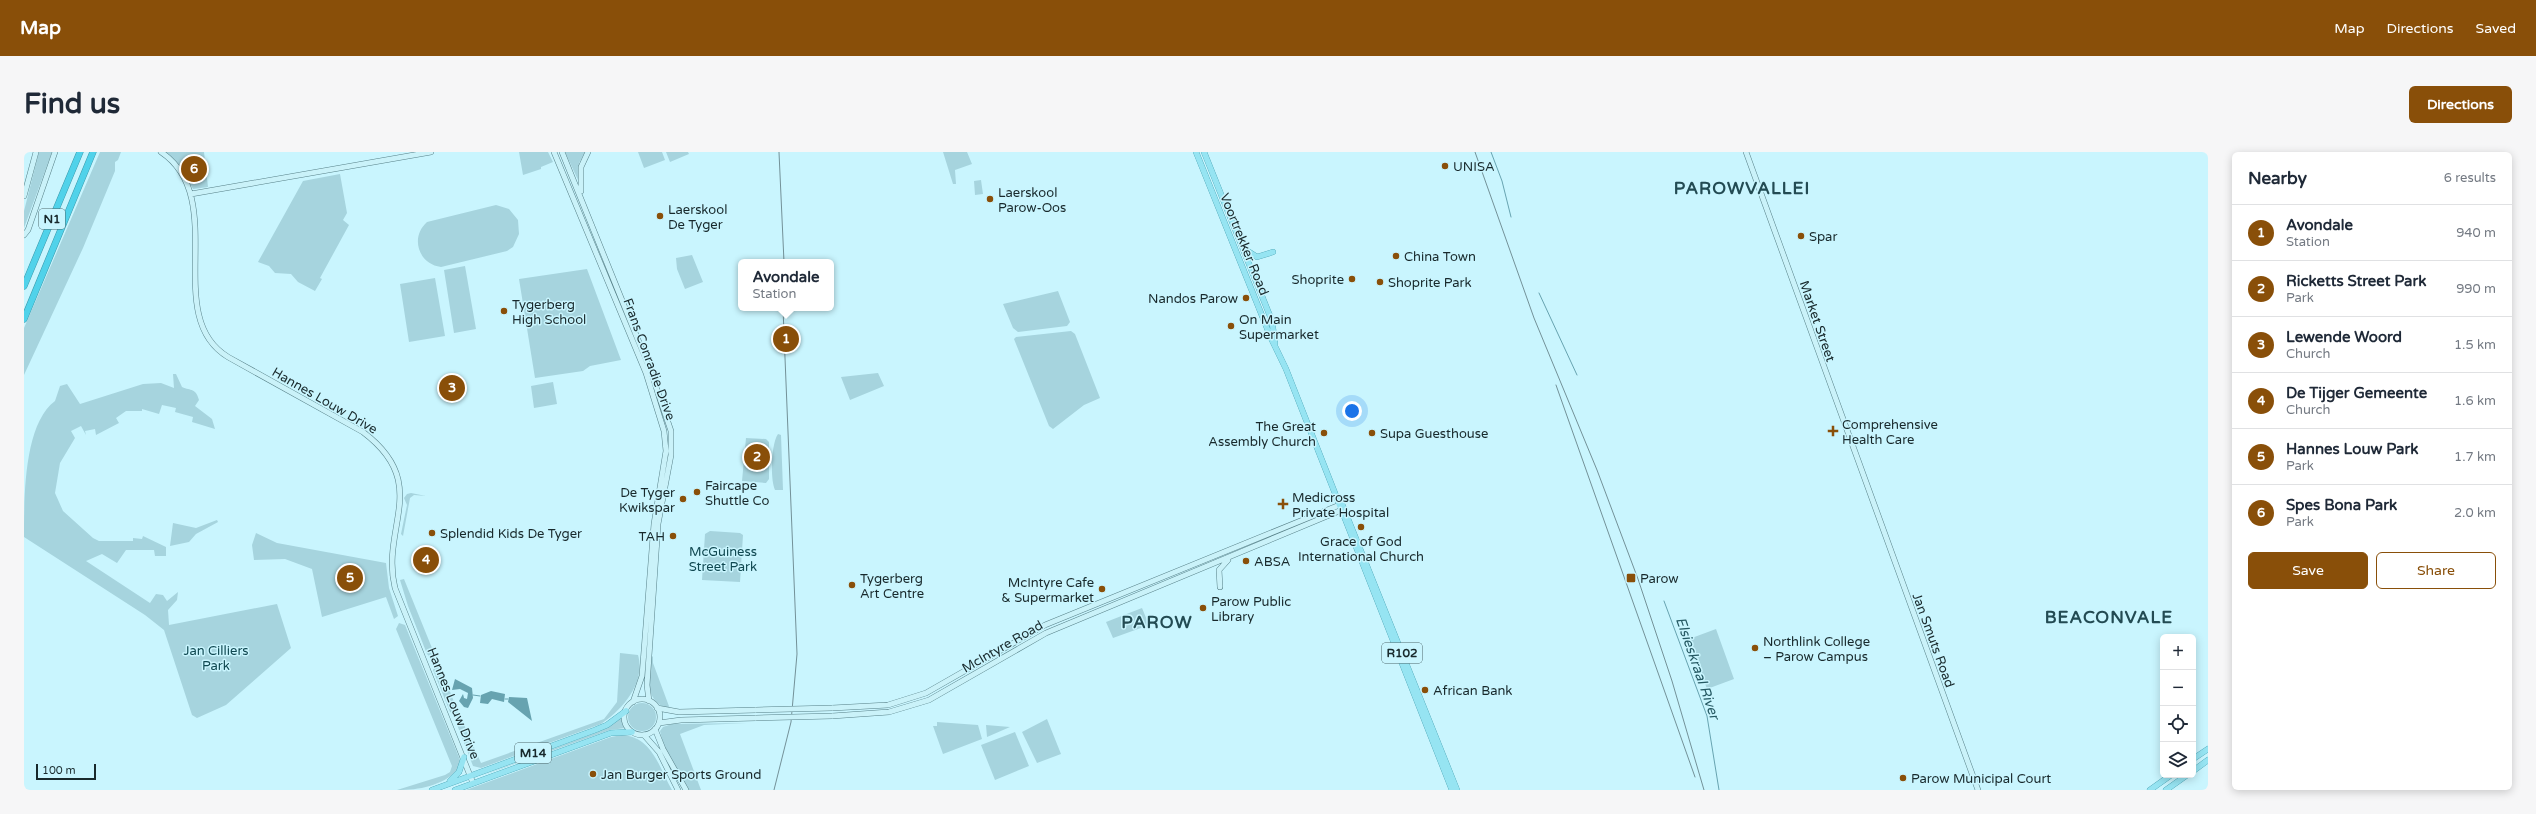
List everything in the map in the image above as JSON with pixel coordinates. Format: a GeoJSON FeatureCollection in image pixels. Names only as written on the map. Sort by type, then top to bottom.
{"type":"FeatureCollection","features":[{"type":"Feature","properties":{"kind":"highway","name":"N1"},"geometry":{"type":"LineString","coordinates":[[24,286],[80,152]]}},
{"type":"Feature","properties":{"kind":"highway","name":"N1"},"geometry":{"type":"LineString","coordinates":[[24,319],[94,152]]}},
{"type":"Feature","properties":{"kind":"main road"},"geometry":{"type":"LineString","coordinates":[[24,196],[36,152]]}},
{"type":"Feature","properties":{"kind":"main road"},"geometry":{"type":"LineString","coordinates":[[24,235],[28,230],[55,152]]}},
{"type":"Feature","properties":{"kind":"main road","name":"Hannes Louw Drive"},"geometry":{"type":"LineString","coordinates":[[160,152],[181,172],[191,194],[198,314],[205,335],[210,342],[228,358],[363,432],[382,449],[394,469],[400,488],[400,503],[392,556],[394,581],[474,783]]}},
{"type":"Feature","properties":{"kind":"main road"},"geometry":{"type":"LineString","coordinates":[[191,194],[431,152]]}},
{"type":"Feature","properties":{"kind":"main road","name":"Frans Conradie Drive"},"geometry":{"type":"LineString","coordinates":[[554,152],[646,373],[664,431],[666,451],[654,524],[642,676],[633,702]]}},
{"type":"Feature","properties":{"kind":"main road","name":"Frans Conradie Drive"},"geometry":{"type":"LineString","coordinates":[[562,152],[664,407],[672,439],[669,470],[658,524],[647,685],[649,701]]}},
{"type":"Feature","properties":{"kind":"main road"},"geometry":{"type":"LineString","coordinates":[[582,199],[580,172],[582,161],[588,152]]}},
{"type":"Feature","properties":{"kind":"main road","name":"Voortrekker Road"},"geometry":{"type":"LineString","coordinates":[[1196,152],[1271,338],[1275,343]]}},
{"type":"Feature","properties":{"kind":"main road","name":"Voortrekker Road"},"geometry":{"type":"LineString","coordinates":[[1204,152],[1272,321],[1275,343],[1457,790]]}},
{"type":"Feature","properties":{"kind":"main road","name":"Market Street"},"geometry":{"type":"LineString","coordinates":[[1746,152],[1870,496]]}},
{"type":"Feature","properties":{"kind":"main road"},"geometry":{"type":"LineString","coordinates":[[1243,248],[1257,257],[1273,252]]}},
{"type":"Feature","properties":{"kind":"main road","name":"Jan Smuts Road"},"geometry":{"type":"LineString","coordinates":[[1870,496],[1978,790]]}},
{"type":"Feature","properties":{"kind":"main road","name":"Voortrekker Road"},"geometry":{"type":"LineString","coordinates":[[1341,506],[1452,790]]}},
{"type":"Feature","properties":{"kind":"main road","name":"McIntyre Road"},"geometry":{"type":"LineString","coordinates":[[659,723],[681,720],[832,716],[889,712],[923,702],[953,688],[1046,632],[1234,556],[1341,506]]}},
{"type":"Feature","properties":{"kind":"main road","name":"McIntyre Road"},"geometry":{"type":"LineString","coordinates":[[657,708],[679,712],[888,705],[926,693],[1045,625],[1341,506]]}},
{"type":"Feature","properties":{"kind":"main road"},"geometry":{"type":"LineString","coordinates":[[1220,588],[1220,569],[1234,556]]}},
{"type":"Feature","properties":{"kind":"main road"},"geometry":{"type":"LineString","coordinates":[[633,702],[642,699],[649,701],[657,708],[659,723],[655,729],[644,734],[658,752],[678,790]]}},
{"type":"Feature","properties":{"kind":"main road","name":"M14"},"geometry":{"type":"LineString","coordinates":[[432,790],[607,725],[626,711],[633,702]]}},
{"type":"Feature","properties":{"kind":"main road"},"geometry":{"type":"LineString","coordinates":[[626,711],[626,722],[632,732]]}},
{"type":"Feature","properties":{"kind":"main road"},"geometry":{"type":"LineString","coordinates":[[655,729],[663,749],[686,790]]}},
{"type":"Feature","properties":{"kind":"main road","name":"M14"},"geometry":{"type":"LineString","coordinates":[[455,790],[611,733],[632,732],[644,734]]}},
{"type":"Feature","properties":{"kind":"main road"},"geometry":{"type":"LineString","coordinates":[[2196,757],[2208,749]]}},
{"type":"Feature","properties":{"kind":"main road"},"geometry":{"type":"LineString","coordinates":[[443,786],[457,775],[464,757]]}},
{"type":"Feature","properties":{"kind":"main road"},"geometry":{"type":"LineString","coordinates":[[2196,769],[2208,760]]}},
{"type":"Feature","properties":{"kind":"main road"},"geometry":{"type":"LineString","coordinates":[[2150,790],[2167,778]]}},
{"type":"Feature","properties":{"kind":"main road"},"geometry":{"type":"LineString","coordinates":[[2166,790],[2183,778]]}},
{"type":"Feature","properties":{"kind":"green space"},"geometry":{"type":"Polygon","coordinates":[[[39,152],[52,152],[24,228],[24,211],[39,152]]]}},
{"type":"Feature","properties":{"kind":"green space"},"geometry":{"type":"Polygon","coordinates":[[[100,152],[121,152],[118,160],[115,162],[115,171],[83,248],[24,375],[24,328],[100,152]]]}},
{"type":"Feature","properties":{"kind":"green space"},"geometry":{"type":"Polygon","coordinates":[[[165,152],[204,152],[208,187],[193,189],[180,167],[165,152]]]}},
{"type":"Feature","properties":{"kind":"green space"},"geometry":{"type":"Polygon","coordinates":[[[519,152],[548,152],[553,162],[541,167],[541,169],[523,175],[519,152]]]}},
{"type":"Feature","properties":{"kind":"green space"},"geometry":{"type":"Polygon","coordinates":[[[565,152],[585,152],[579,163],[578,180],[565,152]]]}},
{"type":"Feature","properties":{"kind":"green space"},"geometry":{"type":"Polygon","coordinates":[[[638,152],[662,152],[665,160],[644,168],[638,152]]]}},
{"type":"Feature","properties":{"kind":"green space"},"geometry":{"type":"Polygon","coordinates":[[[666,152],[688,152],[689,154],[670,162],[666,152]]]}},
{"type":"Feature","properties":{"kind":"green space"},"geometry":{"type":"Polygon","coordinates":[[[943,152],[967,152],[972,164],[955,170],[956,184],[953,184],[943,152]]]}},
{"type":"Feature","properties":{"kind":"green space"},"geometry":{"type":"Polygon","coordinates":[[[340,174],[347,213],[343,220],[349,225],[320,278],[322,279],[315,291],[298,282],[291,274],[275,273],[269,266],[258,262],[303,181],[340,174]]]}},
{"type":"Feature","properties":{"kind":"green space"},"geometry":{"type":"Polygon","coordinates":[[[981,180],[983,194],[975,195],[974,181],[981,180]]]}},
{"type":"Feature","properties":{"kind":"green space"},"geometry":{"type":"Polygon","coordinates":[[[496,205],[509,209],[518,220],[519,234],[513,247],[507,251],[441,267],[433,265],[422,255],[419,249],[419,235],[427,222],[496,205]]]}},
{"type":"Feature","properties":{"kind":"green space"},"geometry":{"type":"Polygon","coordinates":[[[692,255],[703,282],[685,289],[677,269],[676,258],[692,255]]]}},
{"type":"Feature","properties":{"kind":"green space"},"geometry":{"type":"Polygon","coordinates":[[[465,266],[476,329],[454,333],[444,270],[465,266]]]}},
{"type":"Feature","properties":{"kind":"green space"},"geometry":{"type":"Polygon","coordinates":[[[587,269],[621,360],[590,366],[583,371],[535,378],[519,279],[587,269]]]}},
{"type":"Feature","properties":{"kind":"green space"},"geometry":{"type":"Polygon","coordinates":[[[435,278],[445,336],[409,342],[400,284],[435,278]]]}},
{"type":"Feature","properties":{"kind":"green space"},"geometry":{"type":"Polygon","coordinates":[[[1058,291],[1070,322],[1067,326],[1018,332],[1013,328],[1003,304],[1058,291]]]}},
{"type":"Feature","properties":{"kind":"green space"},"geometry":{"type":"Polygon","coordinates":[[[1071,331],[1075,334],[1100,398],[1084,405],[1053,429],[1049,426],[1014,339],[1016,337],[1071,331]]]}},
{"type":"Feature","properties":{"kind":"green space"},"geometry":{"type":"Polygon","coordinates":[[[878,373],[884,386],[850,400],[841,377],[878,373]]]}},
{"type":"Feature","properties":{"kind":"green space","name":"Jan Cilliers Park"},"geometry":{"type":"Polygon","coordinates":[[[173,374],[176,374],[182,387],[193,390],[196,393],[199,400],[195,406],[212,419],[215,429],[192,422],[193,417],[175,412],[176,408],[162,405],[159,414],[142,409],[142,411],[126,411],[116,418],[119,423],[96,435],[95,429],[85,431],[86,435],[81,426],[71,431],[75,438],[60,463],[55,493],[63,511],[93,538],[99,541],[133,541],[133,538],[142,539],[143,536],[166,547],[166,556],[155,556],[154,550],[126,550],[117,563],[102,554],[86,561],[150,603],[156,594],[163,595],[167,601],[178,592],[177,600],[168,610],[169,625],[277,604],[291,648],[226,705],[197,718],[192,715],[164,630],[145,615],[24,537],[24,502],[28,462],[32,443],[37,426],[45,412],[55,401],[60,386],[67,384],[80,404],[143,384],[161,383],[174,388],[173,374]]]}},
{"type":"Feature","properties":{"kind":"green space"},"geometry":{"type":"Polygon","coordinates":[[[553,382],[557,404],[534,408],[531,386],[553,382]]]}},
{"type":"Feature","properties":{"kind":"green space"},"geometry":{"type":"Polygon","coordinates":[[[778,434],[781,435],[783,490],[775,490],[772,478],[774,445],[778,434]]]}},
{"type":"Feature","properties":{"kind":"green space"},"geometry":{"type":"Polygon","coordinates":[[[746,438],[766,439],[769,442],[769,479],[766,483],[742,481],[746,438]]]}},
{"type":"Feature","properties":{"kind":"green space"},"geometry":{"type":"Polygon","coordinates":[[[411,493],[426,496],[414,495],[410,498],[403,536],[401,534],[407,505],[404,498],[407,494],[411,493]]]}},
{"type":"Feature","properties":{"kind":"green space"},"geometry":{"type":"Polygon","coordinates":[[[217,520],[218,522],[196,534],[189,542],[170,546],[173,523],[196,528],[217,520]]]}},
{"type":"Feature","properties":{"kind":"green space","name":"McGuiness Street Park"},"geometry":{"type":"Polygon","coordinates":[[[710,531],[740,533],[743,535],[740,582],[702,580],[705,534],[710,531]]]}},
{"type":"Feature","properties":{"kind":"green space"},"geometry":{"type":"Polygon","coordinates":[[[256,533],[277,543],[386,563],[389,588],[398,616],[394,619],[386,597],[322,617],[312,569],[285,559],[254,560],[252,545],[256,533]]]}},
{"type":"Feature","properties":{"kind":"green space"},"geometry":{"type":"Polygon","coordinates":[[[404,579],[435,656],[430,657],[427,654],[408,606],[400,580],[404,579]]]}},
{"type":"Feature","properties":{"kind":"green space"},"geometry":{"type":"Polygon","coordinates":[[[1142,608],[1149,625],[1113,638],[1106,622],[1142,608]]]}},
{"type":"Feature","properties":{"kind":"green space"},"geometry":{"type":"Polygon","coordinates":[[[399,623],[405,625],[460,760],[458,770],[445,780],[422,788],[397,790],[445,775],[450,772],[452,766],[396,629],[399,623]]]}},
{"type":"Feature","properties":{"kind":"green space"},"geometry":{"type":"Polygon","coordinates":[[[1716,629],[1734,679],[1707,689],[1689,639],[1716,629]]]}},
{"type":"Feature","properties":{"kind":"green space"},"geometry":{"type":"Polygon","coordinates":[[[620,653],[638,655],[640,665],[639,676],[630,695],[609,718],[601,724],[481,768],[473,766],[456,722],[462,720],[481,763],[604,719],[617,702],[620,653]]]}},
{"type":"Feature","properties":{"kind":"green space"},"geometry":{"type":"Polygon","coordinates":[[[653,656],[653,663],[670,709],[662,706],[652,696],[649,674],[651,658],[653,656]]]}},
{"type":"Feature","properties":{"kind":"green space"},"geometry":{"type":"Polygon","coordinates":[[[437,664],[440,666],[458,712],[455,714],[450,712],[433,670],[437,664]]]}},
{"type":"Feature","properties":{"kind":"green space"},"geometry":{"type":"Polygon","coordinates":[[[642,703],[652,707],[656,717],[652,727],[642,731],[632,727],[628,717],[632,707],[642,703]]]}},
{"type":"Feature","properties":{"kind":"green space"},"geometry":{"type":"Polygon","coordinates":[[[622,717],[625,728],[610,730],[481,776],[598,732],[622,717]]]}},
{"type":"Feature","properties":{"kind":"green space"},"geometry":{"type":"Polygon","coordinates":[[[1047,719],[1061,754],[1037,763],[1022,732],[1047,719]]]}},
{"type":"Feature","properties":{"kind":"green space"},"geometry":{"type":"Polygon","coordinates":[[[937,722],[978,725],[982,739],[943,754],[933,726],[937,726],[937,722]]]}},
{"type":"Feature","properties":{"kind":"green space"},"geometry":{"type":"Polygon","coordinates":[[[747,723],[704,725],[680,734],[701,790],[689,790],[664,747],[660,731],[663,727],[672,724],[747,723]]]}},
{"type":"Feature","properties":{"kind":"green space"},"geometry":{"type":"Polygon","coordinates":[[[986,725],[1010,727],[987,737],[986,725]]]}},
{"type":"Feature","properties":{"kind":"green space"},"geometry":{"type":"Polygon","coordinates":[[[1015,732],[1029,766],[995,780],[981,745],[1015,732]]]}},
{"type":"Feature","properties":{"kind":"green space","name":"Jan Burger Sports Ground"},"geometry":{"type":"Polygon","coordinates":[[[622,735],[633,737],[648,747],[659,763],[672,790],[466,790],[611,737],[622,735]]]}},
{"type":"Feature","properties":{"kind":"shaded area"},"geometry":{"type":"Polygon","coordinates":[[[455,679],[472,688],[473,698],[468,708],[464,707],[459,701],[463,694],[464,698],[467,699],[468,693],[460,689],[452,690],[455,679]]]}},
{"type":"Feature","properties":{"kind":"shaded area"},"geometry":{"type":"Polygon","coordinates":[[[491,691],[505,694],[504,702],[492,699],[488,704],[480,703],[481,695],[491,691]]]}},
{"type":"Feature","properties":{"kind":"shaded area"},"geometry":{"type":"Polygon","coordinates":[[[509,697],[527,698],[532,721],[508,702],[509,697]]]}},
{"type":"Feature","properties":{"kind":"waterway","name":"Elsieskraal River"},"geometry":{"type":"LineString","coordinates":[[1491,152],[1502,181],[1511,217]]}},
{"type":"Feature","properties":{"kind":"waterway","name":"Elsieskraal River"},"geometry":{"type":"LineString","coordinates":[[1539,293],[1577,375]]}},
{"type":"Feature","properties":{"kind":"waterway","name":"Elsieskraal River"},"geometry":{"type":"LineString","coordinates":[[1664,601],[1707,716],[1719,790]]}},
{"type":"Feature","properties":{"kind":"waterway"},"geometry":{"type":"LineString","coordinates":[[473,695],[480,696]]}},
{"type":"Feature","properties":{"kind":"railway"},"geometry":{"type":"LineString","coordinates":[[779,152],[784,259]]}},
{"type":"Feature","properties":{"kind":"railway"},"geometry":{"type":"LineString","coordinates":[[1475,152],[1534,318],[1597,470],[1638,579],[1672,681],[1704,790]]}},
{"type":"Feature","properties":{"kind":"railway"},"geometry":{"type":"LineString","coordinates":[[774,790],[791,722],[797,654],[783,311]]}},
{"type":"Feature","properties":{"kind":"railway"},"geometry":{"type":"LineString","coordinates":[[1556,385],[1695,777]]}},
{"type":"Feature","properties":{"kind":"place","name":"UNISA"},"geometry":{"type":"Point","coordinates":[1445,166]}},
{"type":"Feature","properties":{"kind":"place","name":"Spes Bona Park"},"geometry":{"type":"Point","coordinates":[194,169]}},
{"type":"Feature","properties":{"kind":"place","name":"Laerskool Parow-Oos"},"geometry":{"type":"Point","coordinates":[990,199]}},
{"type":"Feature","properties":{"kind":"place","name":"Laerskool De Tyger"},"geometry":{"type":"Point","coordinates":[660,216]}},
{"type":"Feature","properties":{"kind":"place","name":"Spar"},"geometry":{"type":"Point","coordinates":[1801,236]}},
{"type":"Feature","properties":{"kind":"place","name":"China Town"},"geometry":{"type":"Point","coordinates":[1396,256]}},
{"type":"Feature","properties":{"kind":"place","name":"Shoprite"},"geometry":{"type":"Point","coordinates":[1352,279]}},
{"type":"Feature","properties":{"kind":"place","name":"Shoprite Park"},"geometry":{"type":"Point","coordinates":[1380,282]}},
{"type":"Feature","properties":{"kind":"place","name":"Nandos Parow"},"geometry":{"type":"Point","coordinates":[1246,298]}},
{"type":"Feature","properties":{"kind":"place","name":"Tygerberg High School"},"geometry":{"type":"Point","coordinates":[504,311]}},
{"type":"Feature","properties":{"kind":"place","name":"On Main Supermarket"},"geometry":{"type":"Point","coordinates":[1231,326]}},
{"type":"Feature","properties":{"kind":"place","name":"Avondale"},"geometry":{"type":"Point","coordinates":[786,339]}},
{"type":"Feature","properties":{"kind":"place","name":"Lewende Woord"},"geometry":{"type":"Point","coordinates":[452,388]}},
{"type":"Feature","properties":{"kind":"place","name":"Comprehensive Health Care"},"geometry":{"type":"Point","coordinates":[1833,431]}},
{"type":"Feature","properties":{"kind":"place","name":"The Great Assembly Church"},"geometry":{"type":"Point","coordinates":[1324,433]}},
{"type":"Feature","properties":{"kind":"place","name":"Supa Guesthouse"},"geometry":{"type":"Point","coordinates":[1372,433]}},
{"type":"Feature","properties":{"kind":"place","name":"Ricketts Street Park"},"geometry":{"type":"Point","coordinates":[757,457]}},
{"type":"Feature","properties":{"kind":"place","name":"Faircape Shuttle Co"},"geometry":{"type":"Point","coordinates":[697,492]}},
{"type":"Feature","properties":{"kind":"place","name":"De Tyger Kwikspar"},"geometry":{"type":"Point","coordinates":[683,499]}},
{"type":"Feature","properties":{"kind":"place","name":"Medicross Private Hospital"},"geometry":{"type":"Point","coordinates":[1283,504]}},
{"type":"Feature","properties":{"kind":"place","name":"Grace of God International Church"},"geometry":{"type":"Point","coordinates":[1361,527]}},
{"type":"Feature","properties":{"kind":"place","name":"Splendid Kids De Tyger"},"geometry":{"type":"Point","coordinates":[432,533]}},
{"type":"Feature","properties":{"kind":"place","name":"TAH"},"geometry":{"type":"Point","coordinates":[673,536]}},
{"type":"Feature","properties":{"kind":"place","name":"De Tijger Gemeente"},"geometry":{"type":"Point","coordinates":[426,560]}},
{"type":"Feature","properties":{"kind":"place","name":"ABSA"},"geometry":{"type":"Point","coordinates":[1246,561]}},
{"type":"Feature","properties":{"kind":"place","name":"Hannes Louw Park"},"geometry":{"type":"Point","coordinates":[350,578]}},
{"type":"Feature","properties":{"kind":"place","name":"Parow"},"geometry":{"type":"Point","coordinates":[1631,578]}},
{"type":"Feature","properties":{"kind":"place","name":"Tygerberg Art Centre"},"geometry":{"type":"Point","coordinates":[852,585]}},
{"type":"Feature","properties":{"kind":"place","name":"McIntyre Cafe & Supermarket"},"geometry":{"type":"Point","coordinates":[1102,589]}},
{"type":"Feature","properties":{"kind":"place","name":"Parow Public Library"},"geometry":{"type":"Point","coordinates":[1203,608]}},
{"type":"Feature","properties":{"kind":"place","name":"Northlink College – Parow Campus"},"geometry":{"type":"Point","coordinates":[1755,648]}},
{"type":"Feature","properties":{"kind":"place","name":"African Bank"},"geometry":{"type":"Point","coordinates":[1425,690]}},
{"type":"Feature","properties":{"kind":"place","name":"Jan Burger Sports Ground"},"geometry":{"type":"Point","coordinates":[593,774]}},
{"type":"Feature","properties":{"kind":"place","name":"Parow Municipal Court"},"geometry":{"type":"Point","coordinates":[1903,778]}},
{"type":"Feature","properties":{"kind":"district","name":"PAROWVALLEI"},"geometry":{"type":"Point","coordinates":[1742,188]}},
{"type":"Feature","properties":{"kind":"district","name":"BEACONVALE"},"geometry":{"type":"Point","coordinates":[2109,617]}},
{"type":"Feature","properties":{"kind":"district","name":"PAROW"},"geometry":{"type":"Point","coordinates":[1157,622]}}]}
